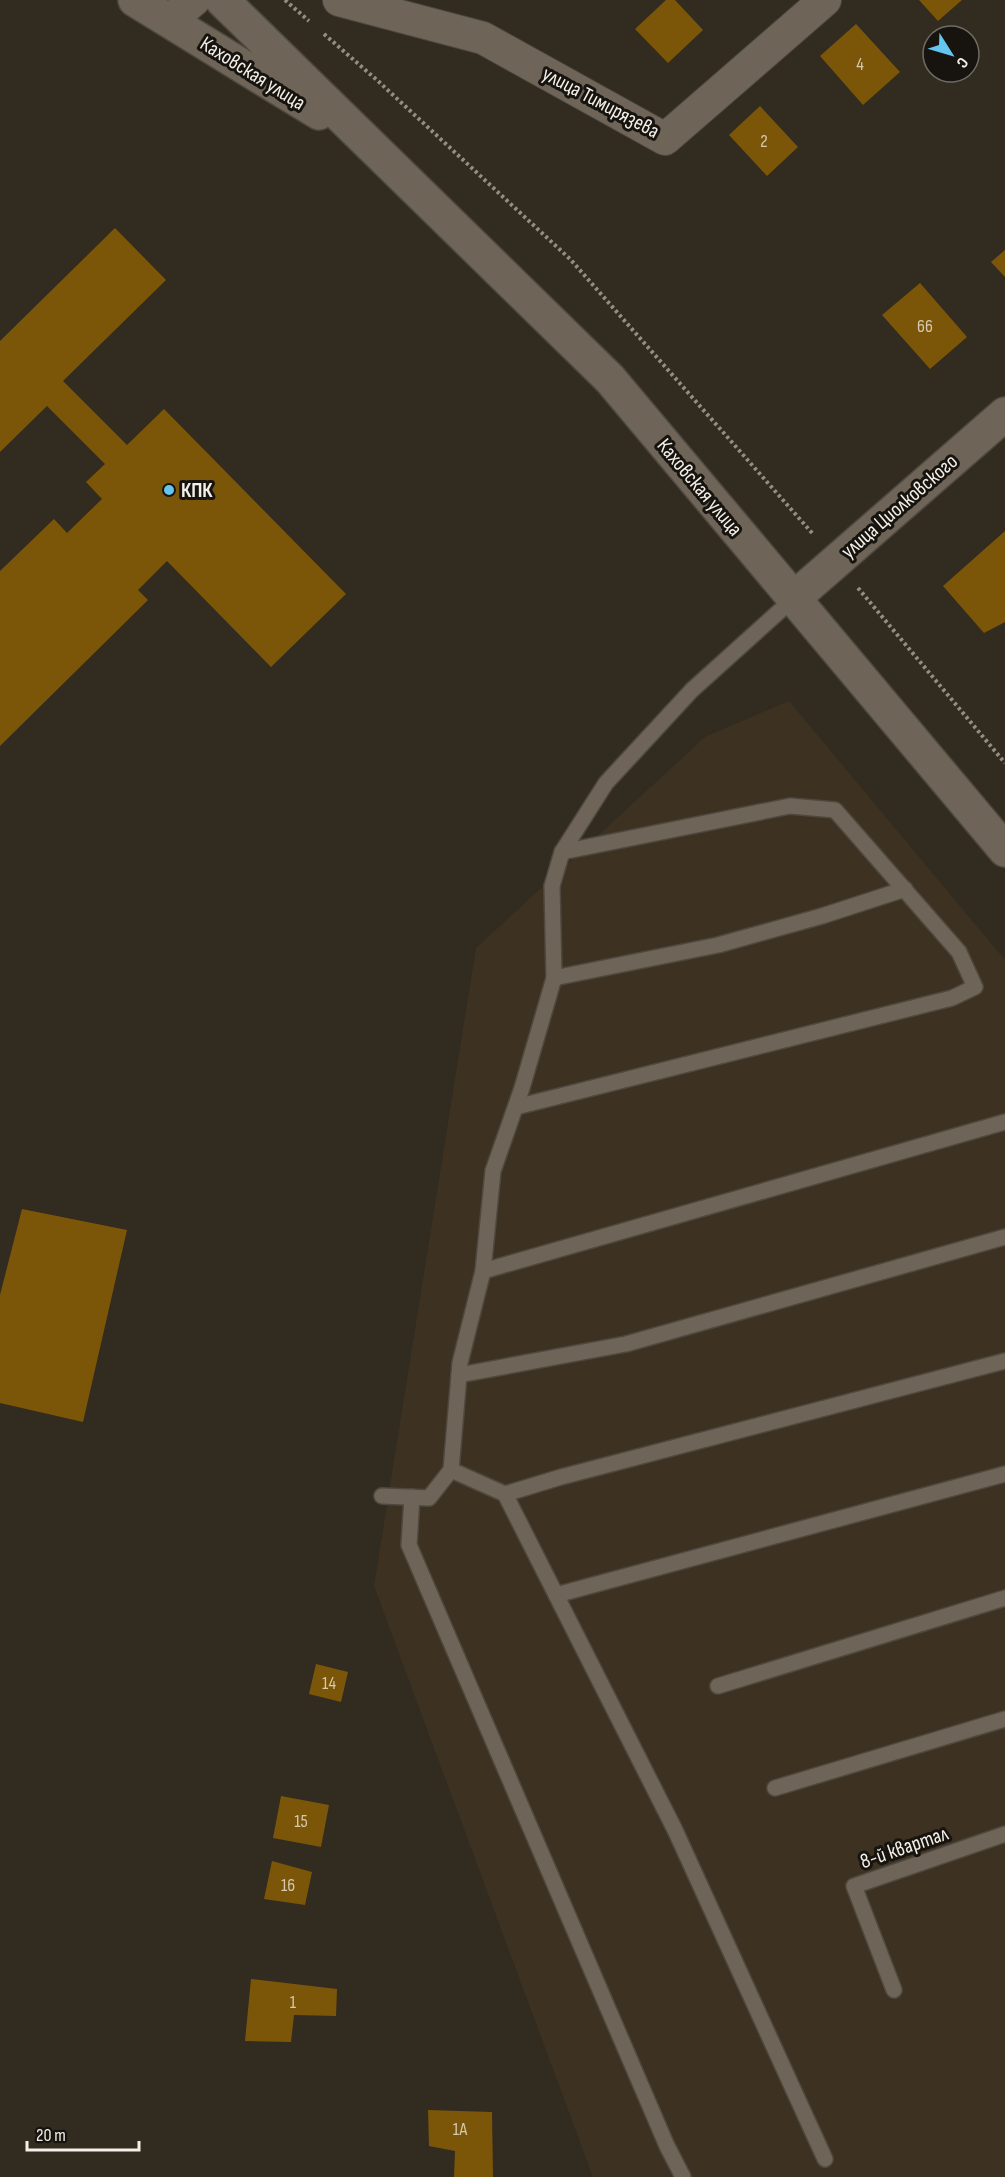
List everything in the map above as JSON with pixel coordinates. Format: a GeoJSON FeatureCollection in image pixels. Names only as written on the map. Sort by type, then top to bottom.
{"type":"FeatureCollection","features":[{"type":"Feature","properties":{"kind":"main road","name":"Каховская улица"},"geometry":{"type":"LineString","coordinates":[[135,0],[372,146]]}},
{"type":"Feature","properties":{"kind":"main road","name":"Каховская улица"},"geometry":{"type":"LineString","coordinates":[[222,0],[610,379],[1005,850]]}},
{"type":"Feature","properties":{"kind":"main road","name":"улица Циолковского"},"geometry":{"type":"LineString","coordinates":[[793,599],[1005,414]]}},
{"type":"Feature","properties":{"kind":"street"},"geometry":{"type":"LineString","coordinates":[[169,21],[194,0]]}},
{"type":"Feature","properties":{"kind":"street","name":"улица Тимирязева"},"geometry":{"type":"LineString","coordinates":[[339,0],[483,38],[665,139],[825,0]]}},
{"type":"Feature","properties":{"kind":"lane"},"geometry":{"type":"LineString","coordinates":[[382,1496],[429,1498],[451,1470],[460,1363],[483,1271],[493,1171],[516,1107],[554,978],[552,886],[562,852],[606,783],[692,690],[793,599]]}},
{"type":"Feature","properties":{"kind":"lane"},"geometry":{"type":"LineString","coordinates":[[516,1107],[952,998],[975,987],[959,952],[835,810],[790,806],[562,852]]}},
{"type":"Feature","properties":{"kind":"lane"},"geometry":{"type":"LineString","coordinates":[[554,978],[717,945],[822,916],[904,889]]}},
{"type":"Feature","properties":{"kind":"lane"},"geometry":{"type":"LineString","coordinates":[[483,1271],[1005,1122]]}},
{"type":"Feature","properties":{"kind":"lane"},"geometry":{"type":"LineString","coordinates":[[459,1375],[626,1344],[1005,1237]]}},
{"type":"Feature","properties":{"kind":"lane"},"geometry":{"type":"LineString","coordinates":[[505,1494],[561,1477],[1005,1361]]}},
{"type":"Feature","properties":{"kind":"lane"},"geometry":{"type":"LineString","coordinates":[[451,1470],[505,1494],[675,1830],[825,2159]]}},
{"type":"Feature","properties":{"kind":"lane"},"geometry":{"type":"LineString","coordinates":[[556,1595],[1005,1474]]}},
{"type":"Feature","properties":{"kind":"lane"},"geometry":{"type":"LineString","coordinates":[[412,1497],[409,1545],[667,2146],[683,2177]]}},
{"type":"Feature","properties":{"kind":"lane"},"geometry":{"type":"LineString","coordinates":[[718,1686],[1005,1598]]}},
{"type":"Feature","properties":{"kind":"lane"},"geometry":{"type":"LineString","coordinates":[[775,1788],[1005,1719]]}},
{"type":"Feature","properties":{"kind":"lane","name":"8-й квартал"},"geometry":{"type":"LineString","coordinates":[[894,1990],[854,1886],[1005,1834]]}},
{"type":"Feature","properties":{"kind":"path"},"geometry":{"type":"LineString","coordinates":[[285,0],[310,22]]}},
{"type":"Feature","properties":{"kind":"path"},"geometry":{"type":"LineString","coordinates":[[319,29],[570,259],[818,540]]}},
{"type":"Feature","properties":{"kind":"path"},"geometry":{"type":"LineString","coordinates":[[856,586],[1005,763]]}},
{"type":"Feature","properties":{"kind":"shaded area"},"geometry":{"type":"Polygon","coordinates":[[[789,701],[1005,960],[1005,2177],[593,2177],[374,1586],[476,948],[705,737],[789,701]]]}},
{"type":"Feature","properties":{"kind":"building"},"geometry":{"type":"Polygon","coordinates":[[[666,0],[675,0],[703,30],[668,63],[635,29],[666,0]]]}},
{"type":"Feature","properties":{"kind":"building"},"geometry":{"type":"Polygon","coordinates":[[[919,0],[962,0],[938,21],[919,0]]]}},
{"type":"Feature","properties":{"kind":"building"},"geometry":{"type":"Polygon","coordinates":[[[856,24],[900,72],[863,105],[820,56],[856,24]]]}},
{"type":"Feature","properties":{"kind":"building"},"geometry":{"type":"Polygon","coordinates":[[[760,106],[798,147],[767,176],[729,135],[760,106]]]}},
{"type":"Feature","properties":{"kind":"building","name":"КПК"},"geometry":{"type":"Polygon","coordinates":[[[115,228],[166,280],[63,381],[127,445],[164,409],[346,594],[271,667],[167,561],[138,590],[148,600],[0,746],[0,571],[54,519],[67,533],[102,499],[86,482],[105,464],[47,406],[0,452],[0,341],[115,228]]]}},
{"type":"Feature","properties":{"kind":"building"},"geometry":{"type":"Polygon","coordinates":[[[1005,250],[1005,277],[991,262],[1005,250]]]}},
{"type":"Feature","properties":{"kind":"building"},"geometry":{"type":"Polygon","coordinates":[[[920,283],[967,337],[930,369],[882,315],[920,283]]]}},
{"type":"Feature","properties":{"kind":"building"},"geometry":{"type":"Polygon","coordinates":[[[1005,531],[1005,622],[984,633],[943,586],[1005,531]]]}},
{"type":"Feature","properties":{"kind":"building"},"geometry":{"type":"Polygon","coordinates":[[[22,1209],[127,1230],[83,1422],[0,1403],[0,1295],[22,1209]]]}},
{"type":"Feature","properties":{"kind":"building"},"geometry":{"type":"Polygon","coordinates":[[[316,1664],[348,1672],[341,1702],[309,1694],[316,1664]]]}},
{"type":"Feature","properties":{"kind":"building"},"geometry":{"type":"Polygon","coordinates":[[[281,1796],[329,1805],[321,1847],[273,1838],[281,1796]]]}},
{"type":"Feature","properties":{"kind":"building"},"geometry":{"type":"Polygon","coordinates":[[[272,1861],[312,1872],[305,1905],[264,1899],[272,1861]]]}},
{"type":"Feature","properties":{"kind":"building"},"geometry":{"type":"Polygon","coordinates":[[[251,1979],[337,1989],[336,2016],[294,2015],[291,2042],[245,2041],[251,1979]]]}},
{"type":"Feature","properties":{"kind":"building"},"geometry":{"type":"Polygon","coordinates":[[[428,2110],[492,2112],[493,2177],[454,2177],[455,2151],[429,2146],[428,2110]]]}},
{"type":"Feature","properties":{"kind":"place","name":"КПК"},"geometry":{"type":"Point","coordinates":[169,490]}}]}
